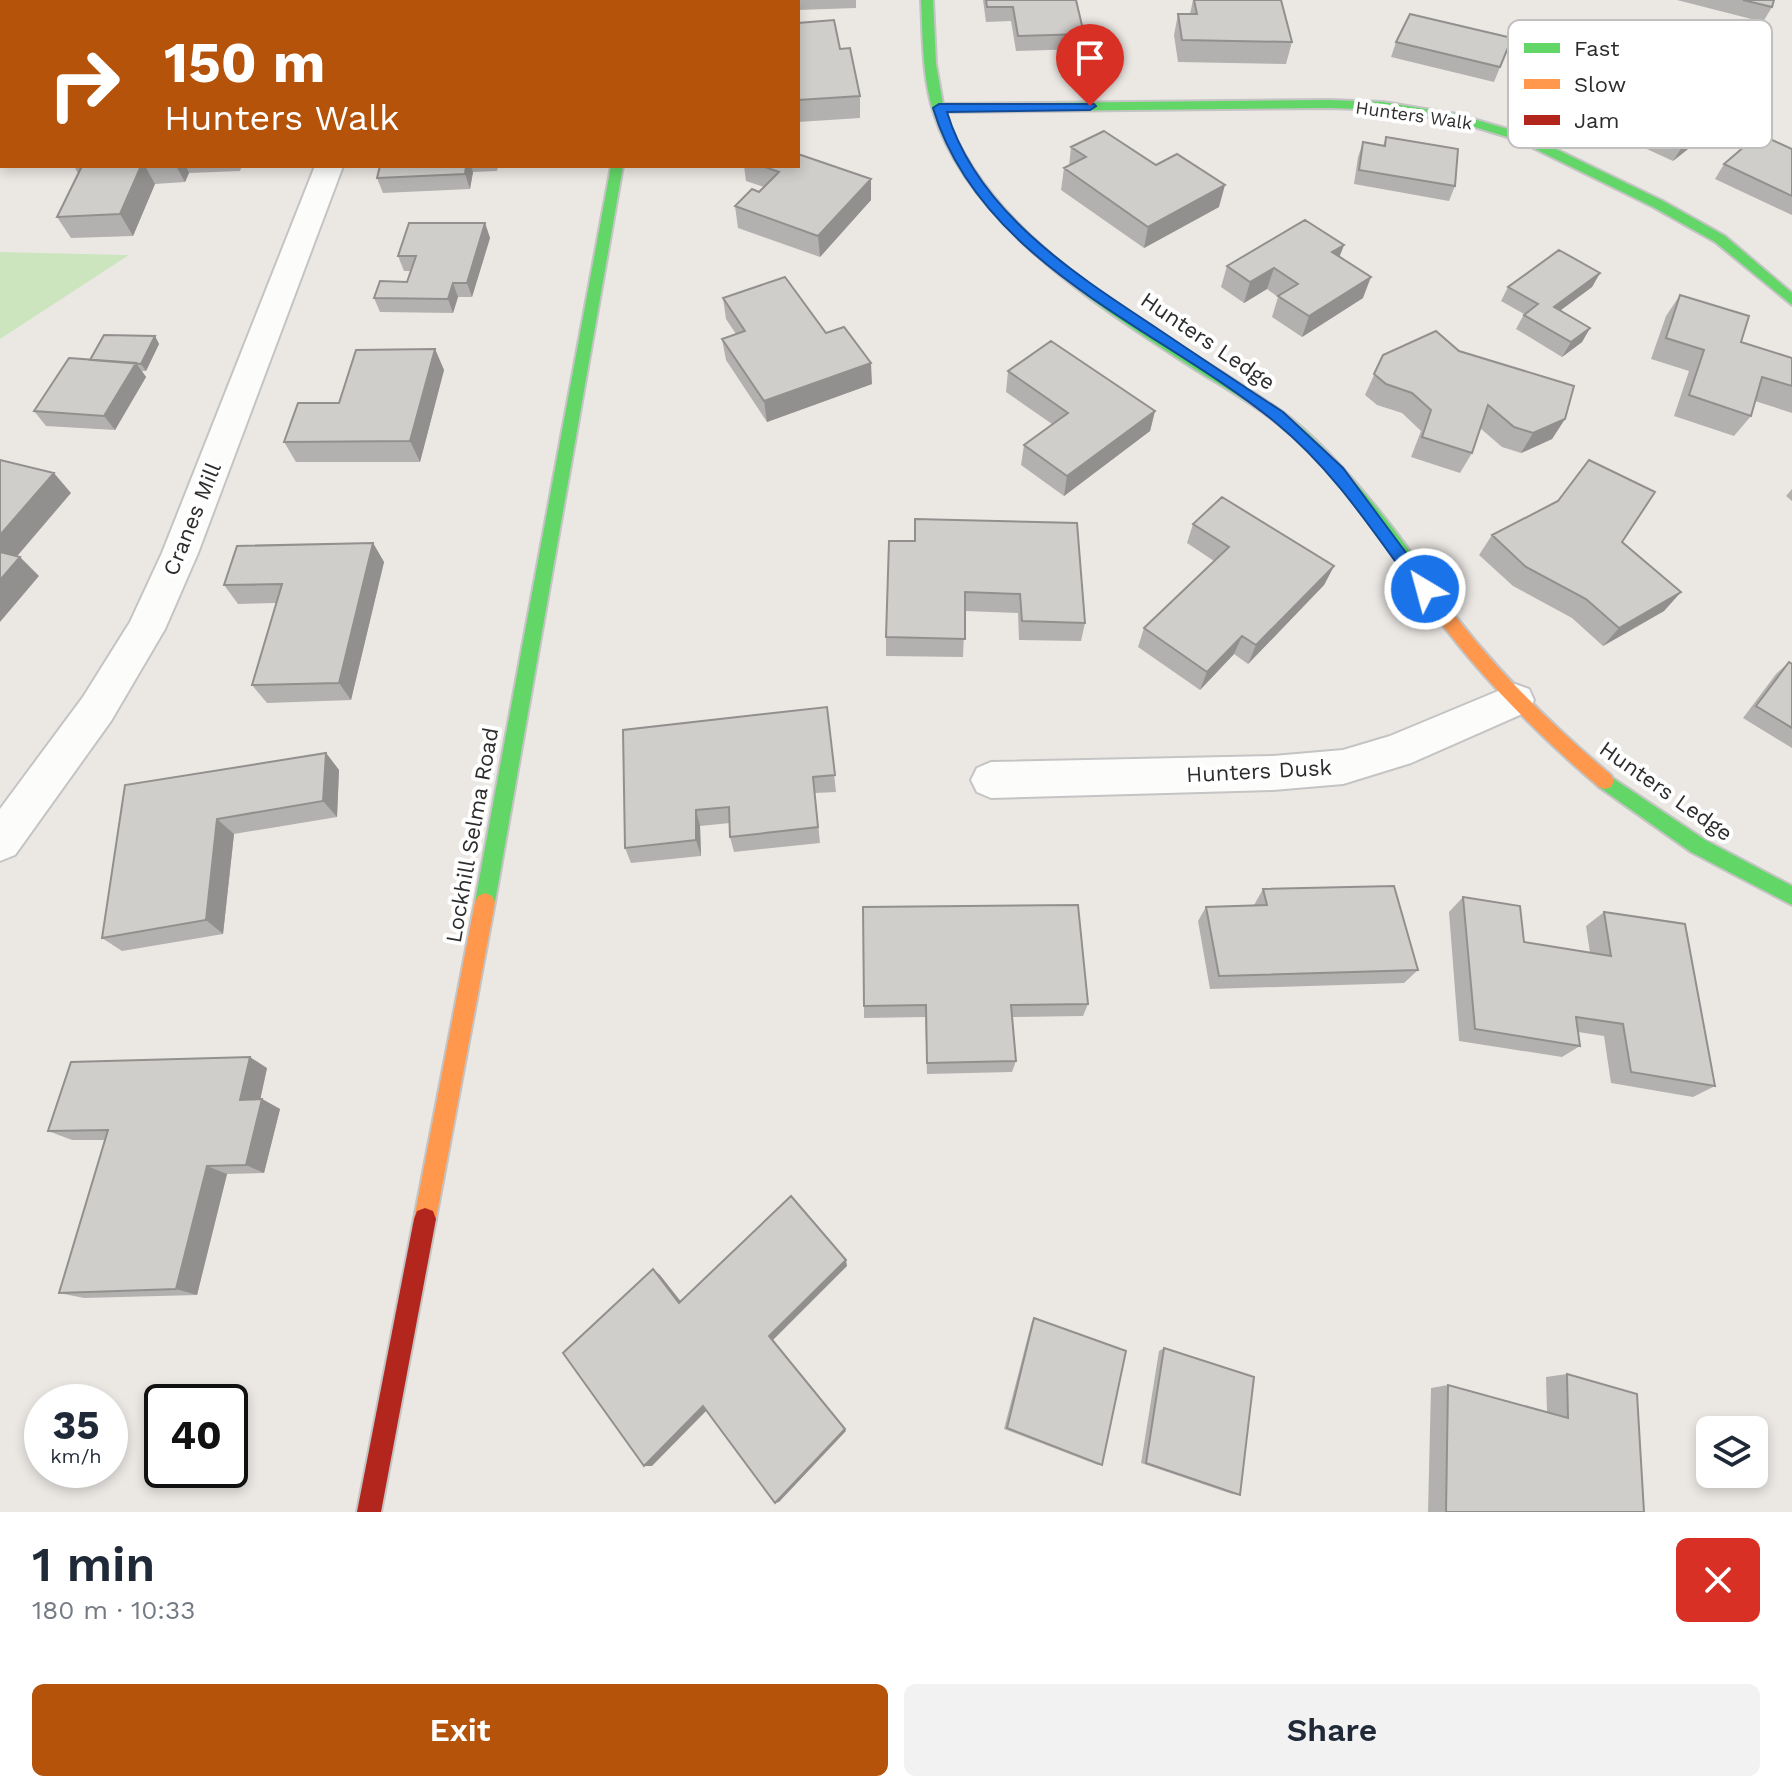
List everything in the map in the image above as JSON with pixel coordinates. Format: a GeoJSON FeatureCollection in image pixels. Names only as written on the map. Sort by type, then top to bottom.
{"type":"FeatureCollection","features":[{"type":"Feature","properties":{"kind":"street","name":"Hunters Ledge"},"geometry":{"type":"LineString","coordinates":[[927,0],[935,95],[945,126],[991,201],[1027,239],[1070,277],[1278,416],[1337,472],[1460,636],[1515,700],[1592,771],[1651,815],[1717,857],[1792,896]]}},
{"type":"Feature","properties":{"kind":"street","name":"Hunters Walk"},"geometry":{"type":"LineString","coordinates":[[939,108],[1383,106],[1456,118],[1508,133]]}},
{"type":"Feature","properties":{"kind":"street","name":"Hunters Walk"},"geometry":{"type":"LineString","coordinates":[[1543,148],[1658,204],[1720,239],[1792,300]]}},
{"type":"Feature","properties":{"kind":"street","name":"Cranes Mill"},"geometry":{"type":"LineString","coordinates":[[0,842],[97,709],[146,629],[180,553],[328,168]]}},
{"type":"Feature","properties":{"kind":"street","name":"Lockhill Selma Road"},"geometry":{"type":"LineString","coordinates":[[369,1512],[503,807],[617,168]]}},
{"type":"Feature","properties":{"kind":"street","name":"Hunters Dusk"},"geometry":{"type":"LineString","coordinates":[[991,780],[1273,773],[1343,767],[1397,751],[1468,723],[1515,700]]}},
{"type":"Feature","properties":{"kind":"green space"},"geometry":{"type":"Polygon","coordinates":[[[0,252],[129,255],[0,339],[0,252]]]}},
{"type":"Feature","properties":{"kind":"building"},"geometry":{"type":"Polygon","coordinates":[[[986,0],[1076,0],[1084,34],[1018,36],[1013,7],[987,7],[986,0]]]}},
{"type":"Feature","properties":{"kind":"building"},"geometry":{"type":"Polygon","coordinates":[[[1194,0],[1281,0],[1292,42],[1182,40],[1178,14],[1197,14],[1194,0]]]}},
{"type":"Feature","properties":{"kind":"building"},"geometry":{"type":"Polygon","coordinates":[[[1743,0],[1774,0],[1772,7],[1743,0]]]}},
{"type":"Feature","properties":{"kind":"building"},"geometry":{"type":"Polygon","coordinates":[[[1410,14],[1508,37],[1508,48],[1500,67],[1396,42],[1410,14]]]}},
{"type":"Feature","properties":{"kind":"building"},"geometry":{"type":"Polygon","coordinates":[[[834,20],[840,49],[850,48],[860,96],[800,100],[800,23],[834,20]]]}},
{"type":"Feature","properties":{"kind":"building"},"geometry":{"type":"Polygon","coordinates":[[[1104,131],[1156,165],[1177,154],[1225,185],[1148,227],[1064,168],[1086,157],[1071,147],[1104,131]]]}},
{"type":"Feature","properties":{"kind":"building"},"geometry":{"type":"Polygon","coordinates":[[[1386,137],[1458,149],[1455,186],[1359,170],[1363,142],[1385,146],[1386,137]]]}},
{"type":"Feature","properties":{"kind":"building"},"geometry":{"type":"Polygon","coordinates":[[[1772,140],[1792,149],[1792,196],[1724,164],[1743,148],[1772,148],[1772,140]]]}},
{"type":"Feature","properties":{"kind":"building"},"geometry":{"type":"Polygon","coordinates":[[[800,155],[871,179],[818,236],[735,206],[752,189],[759,192],[779,172],[768,168],[800,168],[800,155]]]}},
{"type":"Feature","properties":{"kind":"building"},"geometry":{"type":"Polygon","coordinates":[[[81,168],[140,168],[120,214],[57,217],[81,168]]]}},
{"type":"Feature","properties":{"kind":"building"},"geometry":{"type":"Polygon","coordinates":[[[380,168],[466,168],[465,174],[377,178],[380,168]]]}},
{"type":"Feature","properties":{"kind":"building"},"geometry":{"type":"Polygon","coordinates":[[[1305,220],[1344,245],[1332,252],[1371,277],[1309,316],[1278,296],[1298,284],[1274,268],[1250,282],[1227,266],[1305,220]]]}},
{"type":"Feature","properties":{"kind":"building"},"geometry":{"type":"Polygon","coordinates":[[[409,223],[485,223],[467,283],[453,283],[448,299],[374,298],[380,281],[407,282],[416,256],[398,256],[409,223]]]}},
{"type":"Feature","properties":{"kind":"building"},"geometry":{"type":"Polygon","coordinates":[[[1559,250],[1600,273],[1554,307],[1590,328],[1571,342],[1524,315],[1538,304],[1508,287],[1559,250]]]}},
{"type":"Feature","properties":{"kind":"building"},"geometry":{"type":"Polygon","coordinates":[[[785,277],[826,333],[844,327],[871,363],[764,401],[722,339],[745,331],[723,298],[785,277]]]}},
{"type":"Feature","properties":{"kind":"building"},"geometry":{"type":"Polygon","coordinates":[[[1680,295],[1749,316],[1741,342],[1792,358],[1792,386],[1762,377],[1751,416],[1689,395],[1704,350],[1666,338],[1680,295]]]}},
{"type":"Feature","properties":{"kind":"building"},"geometry":{"type":"Polygon","coordinates":[[[1436,331],[1459,351],[1574,386],[1565,419],[1533,433],[1514,427],[1488,405],[1472,453],[1422,437],[1431,410],[1412,393],[1386,384],[1374,374],[1383,355],[1436,331]]]}},
{"type":"Feature","properties":{"kind":"building"},"geometry":{"type":"Polygon","coordinates":[[[104,335],[155,336],[141,364],[90,360],[104,335]]]}},
{"type":"Feature","properties":{"kind":"building"},"geometry":{"type":"Polygon","coordinates":[[[1051,341],[1155,411],[1067,476],[1024,445],[1068,413],[1008,371],[1051,341]]]}},
{"type":"Feature","properties":{"kind":"building"},"geometry":{"type":"Polygon","coordinates":[[[435,349],[410,441],[284,442],[298,403],[339,403],[356,350],[435,349]]]}},
{"type":"Feature","properties":{"kind":"building"},"geometry":{"type":"Polygon","coordinates":[[[69,358],[136,363],[104,416],[34,411],[69,358]]]}},
{"type":"Feature","properties":{"kind":"building"},"geometry":{"type":"Polygon","coordinates":[[[0,460],[54,473],[0,535],[0,460]]]}},
{"type":"Feature","properties":{"kind":"building"},"geometry":{"type":"Polygon","coordinates":[[[1589,460],[1655,492],[1622,542],[1681,592],[1619,628],[1586,599],[1526,567],[1492,535],[1558,501],[1589,460]]]}},
{"type":"Feature","properties":{"kind":"building"},"geometry":{"type":"Polygon","coordinates":[[[1222,497],[1334,566],[1256,645],[1242,636],[1207,672],[1144,628],[1229,547],[1193,524],[1222,497]]]}},
{"type":"Feature","properties":{"kind":"building"},"geometry":{"type":"Polygon","coordinates":[[[915,519],[1077,523],[1085,623],[1022,621],[1020,594],[965,592],[965,639],[886,637],[889,541],[915,541],[915,519]]]}},
{"type":"Feature","properties":{"kind":"building"},"geometry":{"type":"Polygon","coordinates":[[[373,543],[339,683],[252,685],[282,584],[224,585],[237,546],[373,543]]]}},
{"type":"Feature","properties":{"kind":"building"},"geometry":{"type":"Polygon","coordinates":[[[0,552],[20,557],[0,580],[0,552]]]}},
{"type":"Feature","properties":{"kind":"building"},"geometry":{"type":"Polygon","coordinates":[[[1789,662],[1792,664],[1792,728],[1756,706],[1789,662]]]}},
{"type":"Feature","properties":{"kind":"building"},"geometry":{"type":"Polygon","coordinates":[[[827,707],[835,775],[813,777],[818,827],[730,837],[729,807],[696,810],[696,840],[625,848],[623,730],[827,707]]]}},
{"type":"Feature","properties":{"kind":"building"},"geometry":{"type":"Polygon","coordinates":[[[326,753],[323,801],[217,819],[206,920],[102,938],[125,785],[326,753]]]}},
{"type":"Feature","properties":{"kind":"building"},"geometry":{"type":"Polygon","coordinates":[[[1394,886],[1418,970],[1219,976],[1206,907],[1267,905],[1263,889],[1394,886]]]}},
{"type":"Feature","properties":{"kind":"building"},"geometry":{"type":"Polygon","coordinates":[[[1463,897],[1520,906],[1524,942],[1611,956],[1604,912],[1685,924],[1715,1086],[1631,1072],[1623,1024],[1576,1017],[1580,1046],[1475,1029],[1463,897]]]}},
{"type":"Feature","properties":{"kind":"building"},"geometry":{"type":"Polygon","coordinates":[[[1078,905],[1088,1004],[1011,1005],[1016,1061],[927,1063],[926,1005],[864,1006],[863,907],[1078,905]]]}},
{"type":"Feature","properties":{"kind":"building"},"geometry":{"type":"Polygon","coordinates":[[[250,1057],[240,1100],[262,1099],[246,1165],[207,1166],[176,1289],[59,1293],[108,1130],[48,1131],[71,1062],[250,1057]]]}},
{"type":"Feature","properties":{"kind":"building"},"geometry":{"type":"Polygon","coordinates":[[[791,1196],[846,1260],[769,1336],[845,1429],[775,1503],[703,1406],[644,1466],[563,1353],[653,1269],[679,1303],[791,1196]]]}},
{"type":"Feature","properties":{"kind":"building"},"geometry":{"type":"Polygon","coordinates":[[[1034,1318],[1126,1351],[1102,1465],[1007,1428],[1034,1318]]]}},
{"type":"Feature","properties":{"kind":"building"},"geometry":{"type":"Polygon","coordinates":[[[1164,1348],[1254,1377],[1240,1495],[1146,1463],[1164,1348]]]}},
{"type":"Feature","properties":{"kind":"building"},"geometry":{"type":"Polygon","coordinates":[[[1567,1374],[1637,1394],[1644,1512],[1446,1512],[1448,1385],[1568,1418],[1567,1374]]]}},
{"type":"Feature","properties":{"kind":"traffic: fast"},"geometry":{"type":"LineString","coordinates":[[927,0],[932,80],[944,126],[969,171],[1002,214],[1089,290],[1278,416],[1340,477],[1427,591]]}},
{"type":"Feature","properties":{"kind":"traffic: fast"},"geometry":{"type":"LineString","coordinates":[[939,108],[1383,106],[1456,118],[1508,133]]}},
{"type":"Feature","properties":{"kind":"traffic: fast"},"geometry":{"type":"LineString","coordinates":[[1543,148],[1658,204],[1720,239],[1792,300]]}},
{"type":"Feature","properties":{"kind":"traffic: fast"},"geometry":{"type":"LineString","coordinates":[[485,902],[617,168]]}},
{"type":"Feature","properties":{"kind":"traffic: fast"},"geometry":{"type":"LineString","coordinates":[[1605,781],[1698,846],[1792,896]]}},
{"type":"Feature","properties":{"kind":"traffic: slow"},"geometry":{"type":"LineString","coordinates":[[1427,591],[1466,644],[1509,692],[1605,781]]}},
{"type":"Feature","properties":{"kind":"traffic: slow"},"geometry":{"type":"LineString","coordinates":[[425,1219],[485,902]]}},
{"type":"Feature","properties":{"kind":"traffic: jam"},"geometry":{"type":"LineString","coordinates":[[369,1512],[425,1219]]}},
{"type":"Feature","properties":{"kind":"route"},"geometry":{"type":"LineString","coordinates":[[1090,106],[939,108],[965,163],[991,201],[1027,239],[1070,277],[1278,416],[1337,472],[1425,589]]}}]}
